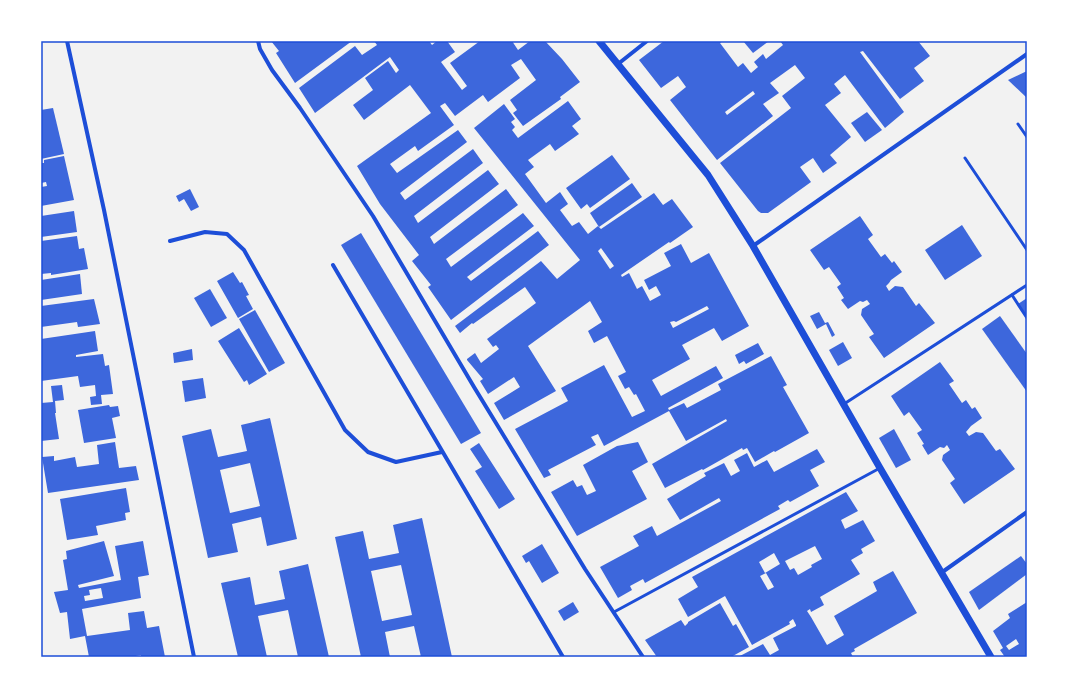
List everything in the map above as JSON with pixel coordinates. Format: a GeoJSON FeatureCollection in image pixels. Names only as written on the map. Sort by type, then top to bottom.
{"type":"FeatureCollection","features":[{"type":"Feature","properties":{"kind":"street"},"geometry":{"type":"LineString","coordinates":[[67,41],[104,210],[194,657]]}},
{"type":"Feature","properties":{"kind":"street"},"geometry":{"type":"LineString","coordinates":[[258,41],[260,49],[272,70],[309,120],[373,216],[474,387],[585,569],[643,657]]}},
{"type":"Feature","properties":{"kind":"street"},"geometry":{"type":"LineString","coordinates":[[599,41],[708,175],[753,246],[880,468],[991,657]]}},
{"type":"Feature","properties":{"kind":"street"},"geometry":{"type":"LineString","coordinates":[[618,64],[646,41]]}},
{"type":"Feature","properties":{"kind":"street"},"geometry":{"type":"LineString","coordinates":[[753,246],[1027,54]]}},
{"type":"Feature","properties":{"kind":"street"},"geometry":{"type":"LineString","coordinates":[[170,241],[205,232],[227,234],[244,250],[344,430],[368,452],[396,462],[442,452]]}},
{"type":"Feature","properties":{"kind":"street"},"geometry":{"type":"LineString","coordinates":[[333,265],[562,657]]}},
{"type":"Feature","properties":{"kind":"street"},"geometry":{"type":"LineString","coordinates":[[941,573],[1027,512]]}},
{"type":"Feature","properties":{"kind":"lane"},"geometry":{"type":"LineString","coordinates":[[1018,124],[1027,137]]}},
{"type":"Feature","properties":{"kind":"lane"},"geometry":{"type":"LineString","coordinates":[[965,158],[1027,250]]}},
{"type":"Feature","properties":{"kind":"lane"},"geometry":{"type":"LineString","coordinates":[[844,405],[1027,285]]}},
{"type":"Feature","properties":{"kind":"lane"},"geometry":{"type":"LineString","coordinates":[[1012,295],[1027,318]]}},
{"type":"Feature","properties":{"kind":"lane"},"geometry":{"type":"LineString","coordinates":[[614,612],[880,468]]}},
{"type":"Feature","properties":{"kind":"building"},"geometry":{"type":"Polygon","coordinates":[[[271,41],[352,41],[295,83],[276,53],[279,51],[271,41]]]}},
{"type":"Feature","properties":{"kind":"building"},"geometry":{"type":"Polygon","coordinates":[[[374,41],[429,41],[432,45],[437,41],[447,41],[455,52],[441,62],[462,90],[467,86],[450,63],[480,41],[512,41],[518,50],[530,41],[545,41],[562,59],[580,82],[560,97],[561,99],[523,126],[513,113],[517,110],[510,100],[536,80],[521,59],[511,65],[520,78],[488,102],[483,95],[455,116],[445,103],[440,106],[454,125],[418,151],[415,146],[390,164],[397,173],[458,130],[467,142],[400,193],[405,200],[473,149],[483,163],[414,216],[418,223],[488,170],[499,184],[430,237],[434,244],[506,189],[518,205],[446,259],[451,267],[523,213],[534,226],[467,277],[471,281],[538,231],[549,245],[451,320],[428,287],[431,285],[412,261],[419,255],[380,204],[357,166],[431,113],[410,85],[364,120],[353,105],[373,90],[365,78],[388,61],[396,73],[399,70],[390,57],[315,113],[299,88],[355,46],[362,55],[377,45],[374,41]]]}},
{"type":"Feature","properties":{"kind":"building"},"geometry":{"type":"Polygon","coordinates":[[[664,41],[723,41],[720,43],[738,67],[743,63],[751,73],[758,67],[754,62],[763,54],[766,59],[783,45],[780,41],[918,41],[930,56],[914,68],[924,81],[900,99],[863,51],[860,52],[904,112],[885,128],[845,75],[834,84],[841,93],[825,105],[851,137],[830,155],[837,163],[823,173],[813,158],[800,167],[811,182],[768,213],[761,213],[758,211],[720,163],[791,108],[782,96],[805,78],[795,65],[770,83],[779,93],[763,104],[773,116],[717,160],[670,100],[686,87],[678,76],[661,88],[639,60],[664,41]],[[753,91],[725,112],[727,115],[755,94],[753,91]]]}},
{"type":"Feature","properties":{"kind":"building"},"geometry":{"type":"Polygon","coordinates":[[[743,41],[769,41],[753,53],[743,41]]]}},
{"type":"Feature","properties":{"kind":"building"},"geometry":{"type":"Polygon","coordinates":[[[1027,71],[1027,98],[1008,80],[1027,71]]]}},
{"type":"Feature","properties":{"kind":"building"},"geometry":{"type":"Polygon","coordinates":[[[568,101],[581,119],[572,126],[579,134],[555,151],[550,144],[528,160],[534,167],[525,174],[546,203],[560,192],[568,204],[560,210],[572,226],[579,222],[588,234],[598,226],[601,229],[654,193],[663,205],[672,199],[693,227],[621,275],[622,277],[629,273],[637,289],[642,286],[650,301],[661,295],[656,286],[649,290],[644,280],[671,266],[664,253],[681,244],[691,263],[709,253],[749,326],[722,341],[714,328],[682,345],[690,359],[652,380],[661,396],[716,366],[723,378],[668,408],[669,410],[684,403],[687,408],[721,390],[718,384],[771,356],[787,385],[783,387],[809,433],[755,462],[747,448],[743,450],[742,448],[703,470],[702,469],[665,488],[652,464],[727,421],[726,419],[686,441],[669,411],[604,446],[598,434],[591,437],[596,445],[548,470],[551,475],[544,478],[515,429],[568,401],[561,388],[604,365],[632,417],[645,411],[636,394],[634,395],[629,387],[625,389],[618,376],[626,372],[607,336],[594,343],[588,331],[602,322],[590,301],[528,346],[556,391],[504,420],[494,403],[520,387],[514,377],[488,394],[480,381],[483,379],[467,360],[475,353],[481,363],[499,349],[496,345],[493,347],[487,339],[536,303],[525,287],[473,324],[472,323],[460,333],[455,326],[541,261],[557,279],[580,260],[474,128],[504,104],[515,119],[511,122],[515,127],[512,130],[518,138],[568,101]],[[601,248],[598,251],[610,269],[614,266],[601,248]],[[707,306],[676,322],[670,322],[673,328],[709,309],[707,306]]]}},
{"type":"Feature","properties":{"kind":"building"},"geometry":{"type":"Polygon","coordinates":[[[53,108],[64,154],[41,159],[41,110],[53,108]]]}},
{"type":"Feature","properties":{"kind":"building"},"geometry":{"type":"Polygon","coordinates":[[[867,112],[882,130],[865,142],[851,123],[867,112]]]}},
{"type":"Feature","properties":{"kind":"building"},"geometry":{"type":"Polygon","coordinates":[[[612,155],[630,179],[590,208],[587,204],[581,209],[566,188],[612,155]]]}},
{"type":"Feature","properties":{"kind":"building"},"geometry":{"type":"Polygon","coordinates":[[[64,156],[74,200],[41,206],[41,187],[47,186],[46,182],[41,183],[41,163],[44,163],[44,160],[64,156]]]}},
{"type":"Feature","properties":{"kind":"building"},"geometry":{"type":"Polygon","coordinates":[[[632,183],[642,197],[599,227],[590,213],[632,183]]]}},
{"type":"Feature","properties":{"kind":"building"},"geometry":{"type":"Polygon","coordinates":[[[190,189],[199,207],[191,211],[184,199],[179,202],[176,196],[190,189]]]}},
{"type":"Feature","properties":{"kind":"building"},"geometry":{"type":"Polygon","coordinates":[[[74,211],[77,232],[41,237],[41,216],[74,211]]]}},
{"type":"Feature","properties":{"kind":"building"},"geometry":{"type":"Polygon","coordinates":[[[860,216],[873,235],[868,239],[881,257],[885,254],[892,263],[894,261],[902,272],[891,280],[886,286],[889,291],[895,286],[903,287],[916,306],[919,303],[935,323],[884,358],[869,337],[874,334],[861,315],[862,309],[870,304],[867,300],[863,302],[860,301],[848,309],[841,300],[844,298],[837,287],[841,284],[829,267],[824,270],[810,250],[860,216]]]}},
{"type":"Feature","properties":{"kind":"building"},"geometry":{"type":"Polygon","coordinates":[[[962,225],[982,256],[945,280],[925,250],[962,225]]]}},
{"type":"Feature","properties":{"kind":"building"},"geometry":{"type":"Polygon","coordinates":[[[361,233],[481,433],[461,444],[341,245],[361,233]]]}},
{"type":"Feature","properties":{"kind":"building"},"geometry":{"type":"Polygon","coordinates":[[[77,236],[79,249],[84,248],[88,269],[51,275],[51,273],[41,274],[41,241],[77,236]]]}},
{"type":"Feature","properties":{"kind":"building"},"geometry":{"type":"Polygon","coordinates":[[[233,272],[240,283],[242,282],[249,295],[246,296],[253,309],[238,318],[217,281],[233,272]]]}},
{"type":"Feature","properties":{"kind":"building"},"geometry":{"type":"Polygon","coordinates":[[[80,274],[82,294],[41,300],[41,280],[80,274]]]}},
{"type":"Feature","properties":{"kind":"building"},"geometry":{"type":"Polygon","coordinates":[[[210,289],[227,318],[211,327],[194,298],[210,289]]]}},
{"type":"Feature","properties":{"kind":"building"},"geometry":{"type":"Polygon","coordinates":[[[1027,298],[1027,317],[1018,304],[1027,298]]]}},
{"type":"Feature","properties":{"kind":"building"},"geometry":{"type":"Polygon","coordinates":[[[94,299],[100,324],[78,327],[77,322],[41,327],[41,306],[94,299]]]}},
{"type":"Feature","properties":{"kind":"building"},"geometry":{"type":"Polygon","coordinates":[[[255,310],[285,363],[269,372],[239,319],[255,310]]]}},
{"type":"Feature","properties":{"kind":"building"},"geometry":{"type":"Polygon","coordinates":[[[819,312],[825,323],[828,322],[835,335],[832,337],[826,324],[817,329],[810,316],[819,312]]]}},
{"type":"Feature","properties":{"kind":"building"},"geometry":{"type":"Polygon","coordinates":[[[1000,316],[1027,354],[1027,392],[982,329],[1000,316]]]}},
{"type":"Feature","properties":{"kind":"building"},"geometry":{"type":"Polygon","coordinates":[[[239,328],[267,374],[249,385],[247,380],[244,382],[218,341],[239,328]]]}},
{"type":"Feature","properties":{"kind":"building"},"geometry":{"type":"Polygon","coordinates":[[[95,331],[98,351],[76,355],[76,357],[103,354],[105,366],[109,365],[113,394],[101,395],[102,404],[91,405],[90,397],[96,396],[95,385],[80,387],[78,376],[41,381],[41,339],[95,331]]]}},
{"type":"Feature","properties":{"kind":"building"},"geometry":{"type":"Polygon","coordinates":[[[843,342],[852,358],[838,366],[829,350],[843,342]]]}},
{"type":"Feature","properties":{"kind":"building"},"geometry":{"type":"Polygon","coordinates":[[[758,343],[764,354],[746,364],[744,361],[739,364],[735,355],[758,343]]]}},
{"type":"Feature","properties":{"kind":"building"},"geometry":{"type":"Polygon","coordinates":[[[192,349],[193,360],[174,363],[173,353],[192,349]]]}},
{"type":"Feature","properties":{"kind":"building"},"geometry":{"type":"Polygon","coordinates":[[[940,362],[954,381],[949,384],[962,403],[966,400],[972,409],[975,407],[982,418],[971,426],[966,432],[969,436],[976,432],[983,433],[996,451],[1000,449],[1015,469],[964,504],[950,483],[955,479],[942,460],[943,455],[950,450],[947,445],[944,448],[940,447],[928,455],[922,445],[924,444],[917,433],[922,430],[909,412],[904,416],[891,396],[940,362]]]}},
{"type":"Feature","properties":{"kind":"building"},"geometry":{"type":"Polygon","coordinates":[[[203,378],[206,398],[185,402],[182,381],[203,378]]]}},
{"type":"Feature","properties":{"kind":"building"},"geometry":{"type":"Polygon","coordinates":[[[62,385],[64,400],[55,401],[55,413],[59,439],[41,441],[41,403],[53,402],[51,386],[62,385]]]}},
{"type":"Feature","properties":{"kind":"building"},"geometry":{"type":"Polygon","coordinates":[[[109,405],[110,407],[118,406],[120,416],[112,418],[116,438],[84,443],[78,410],[109,405]]]}},
{"type":"Feature","properties":{"kind":"building"},"geometry":{"type":"Polygon","coordinates":[[[270,418],[297,539],[267,546],[261,517],[232,524],[238,552],[208,558],[182,436],[211,429],[218,457],[247,451],[241,425],[270,418]],[[250,463],[220,470],[230,513],[260,506],[250,463]]]}},
{"type":"Feature","properties":{"kind":"building"},"geometry":{"type":"Polygon","coordinates":[[[894,429],[911,460],[896,468],[879,438],[894,429]]]}},
{"type":"Feature","properties":{"kind":"building"},"geometry":{"type":"Polygon","coordinates":[[[115,442],[119,468],[136,466],[139,480],[48,493],[42,457],[54,456],[54,461],[75,457],[77,467],[99,464],[97,445],[115,442]]]}},
{"type":"Feature","properties":{"kind":"building"},"geometry":{"type":"Polygon","coordinates":[[[638,442],[648,462],[632,471],[647,499],[577,536],[551,492],[573,480],[577,487],[582,485],[587,495],[596,491],[583,465],[617,446],[638,442]]]}},
{"type":"Feature","properties":{"kind":"building"},"geometry":{"type":"Polygon","coordinates":[[[479,443],[515,499],[499,509],[475,471],[482,467],[470,449],[479,443]]]}},
{"type":"Feature","properties":{"kind":"building"},"geometry":{"type":"Polygon","coordinates":[[[817,449],[825,462],[810,470],[819,486],[790,502],[788,500],[778,506],[780,509],[645,583],[643,579],[630,586],[632,590],[618,598],[600,567],[639,546],[633,536],[652,526],[657,536],[721,501],[719,498],[680,520],[667,499],[706,476],[704,473],[724,463],[731,476],[740,471],[734,460],[747,453],[754,467],[767,460],[774,472],[817,449]]]}},
{"type":"Feature","properties":{"kind":"building"},"geometry":{"type":"Polygon","coordinates":[[[126,488],[130,512],[125,513],[126,520],[96,526],[98,535],[67,540],[60,499],[126,488]]]}},
{"type":"Feature","properties":{"kind":"building"},"geometry":{"type":"Polygon","coordinates":[[[846,492],[858,511],[841,520],[845,529],[863,520],[875,541],[861,549],[863,553],[851,560],[860,574],[820,597],[824,605],[811,612],[810,609],[807,611],[827,645],[844,635],[834,616],[877,591],[873,582],[893,571],[917,613],[854,649],[855,651],[851,653],[853,657],[738,657],[763,644],[770,655],[779,650],[773,638],[796,626],[793,619],[789,622],[790,624],[752,645],[725,596],[688,617],[678,599],[698,587],[692,577],[846,492]],[[815,546],[785,561],[790,570],[794,568],[798,575],[822,559],[815,546]],[[774,553],[759,562],[765,573],[780,564],[774,553]],[[766,573],[760,576],[768,590],[774,587],[766,573]]]}},
{"type":"Feature","properties":{"kind":"building"},"geometry":{"type":"Polygon","coordinates":[[[422,518],[452,657],[421,657],[414,626],[385,632],[390,657],[361,657],[335,537],[363,531],[369,559],[399,553],[393,525],[422,518]],[[401,565],[371,571],[382,621],[412,615],[401,565]]]}},
{"type":"Feature","properties":{"kind":"building"},"geometry":{"type":"Polygon","coordinates":[[[104,541],[114,576],[78,585],[79,588],[121,580],[115,546],[143,541],[149,575],[138,577],[141,598],[82,609],[87,636],[130,630],[128,613],[144,611],[147,628],[159,626],[165,657],[141,657],[141,655],[130,657],[89,657],[85,636],[70,639],[67,612],[60,613],[54,592],[68,590],[63,560],[67,559],[66,551],[104,541]],[[101,588],[89,590],[90,595],[84,596],[85,601],[103,598],[101,588]]]}},
{"type":"Feature","properties":{"kind":"building"},"geometry":{"type":"Polygon","coordinates":[[[542,544],[559,573],[542,583],[529,561],[526,563],[522,556],[542,544]]]}},
{"type":"Feature","properties":{"kind":"building"},"geometry":{"type":"Polygon","coordinates":[[[1021,556],[1027,564],[1027,574],[979,610],[969,592],[1021,556]]]}},
{"type":"Feature","properties":{"kind":"building"},"geometry":{"type":"Polygon","coordinates":[[[308,564],[329,657],[298,657],[288,610],[258,616],[267,657],[238,657],[221,583],[250,577],[255,605],[285,599],[279,571],[308,564]]]}},
{"type":"Feature","properties":{"kind":"building"},"geometry":{"type":"Polygon","coordinates":[[[573,602],[579,612],[564,621],[558,611],[573,602]]]}},
{"type":"Feature","properties":{"kind":"building"},"geometry":{"type":"Polygon","coordinates":[[[1027,602],[1027,657],[1005,657],[1000,650],[1003,648],[993,631],[1010,618],[1008,614],[1027,602]],[[1016,639],[1006,646],[1009,650],[1019,644],[1016,639]]]}},
{"type":"Feature","properties":{"kind":"building"},"geometry":{"type":"Polygon","coordinates":[[[720,603],[733,626],[736,624],[749,647],[731,657],[657,657],[645,640],[681,620],[685,626],[688,622],[720,603]]]}}]}
